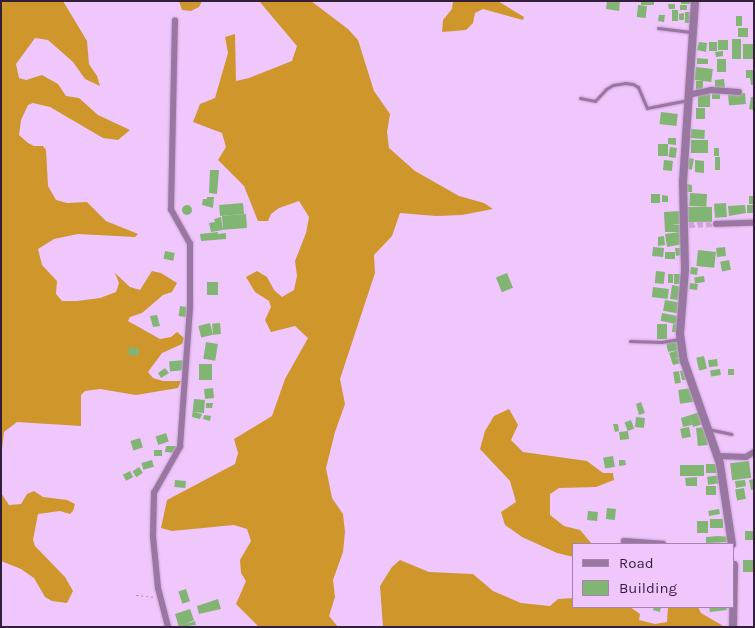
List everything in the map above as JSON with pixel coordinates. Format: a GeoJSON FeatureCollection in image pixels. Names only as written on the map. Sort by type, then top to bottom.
{"type":"FeatureCollection","features":[{"type":"Feature","properties":{"kind":"street"},"geometry":{"type":"LineString","coordinates":[[695,1],[683,182],[687,226],[681,339],[684,361],[718,456],[732,543]]}},
{"type":"Feature","properties":{"kind":"street"},"geometry":{"type":"LineString","coordinates":[[168,627],[160,597],[154,537],[154,493],[180,447],[190,306],[190,244],[172,210],[175,21]]}},
{"type":"Feature","properties":{"kind":"street"},"geometry":{"type":"LineString","coordinates":[[688,97],[711,90],[739,92]]}},
{"type":"Feature","properties":{"kind":"street"},"geometry":{"type":"LineString","coordinates":[[716,224],[754,224]]}},
{"type":"Feature","properties":{"kind":"street"},"geometry":{"type":"LineString","coordinates":[[718,456],[746,457],[754,452]]}},
{"type":"Feature","properties":{"kind":"street"},"geometry":{"type":"LineString","coordinates":[[624,542],[644,543]]}},
{"type":"Feature","properties":{"kind":"street"},"geometry":{"type":"LineString","coordinates":[[733,608],[733,627]]}},
{"type":"Feature","properties":{"kind":"lane"},"geometry":{"type":"LineString","coordinates":[[658,28],[693,32]]}},
{"type":"Feature","properties":{"kind":"lane"},"geometry":{"type":"LineString","coordinates":[[580,98],[595,101],[606,89],[613,85],[625,83],[638,87],[647,108],[688,97]]}},
{"type":"Feature","properties":{"kind":"lane"},"geometry":{"type":"LineString","coordinates":[[630,341],[661,342],[681,339]]}},
{"type":"Feature","properties":{"kind":"lane"},"geometry":{"type":"LineString","coordinates":[[708,428],[731,434]]}},
{"type":"Feature","properties":{"kind":"path"},"geometry":{"type":"LineString","coordinates":[[136,595],[160,597]]}},
{"type":"Feature","properties":{"kind":"shaded area"},"geometry":{"type":"Polygon","coordinates":[[[1,1],[63,1],[87,41],[89,64],[97,76],[100,86],[85,79],[73,62],[48,40],[35,38],[16,64],[19,78],[26,80],[42,75],[58,84],[66,96],[79,98],[98,115],[130,130],[118,140],[103,138],[50,107],[33,103],[28,105],[21,120],[19,135],[28,143],[34,146],[43,146],[46,150],[48,186],[56,200],[67,203],[87,202],[106,221],[138,234],[135,237],[78,234],[54,239],[38,249],[42,265],[57,281],[56,294],[62,301],[100,298],[116,292],[119,283],[115,273],[130,287],[140,290],[152,271],[161,273],[177,283],[172,292],[163,295],[142,313],[130,317],[128,321],[160,339],[171,337],[177,332],[184,338],[182,344],[162,353],[148,372],[153,378],[163,381],[181,381],[178,388],[136,395],[100,389],[85,391],[81,395],[81,426],[17,422],[4,432],[1,458],[1,1]]]}},
{"type":"Feature","properties":{"kind":"shaded area"},"geometry":{"type":"Polygon","coordinates":[[[179,1],[202,1],[199,7],[191,11],[182,10],[179,1]]]}},
{"type":"Feature","properties":{"kind":"shaded area"},"geometry":{"type":"Polygon","coordinates":[[[259,1],[311,1],[348,29],[358,40],[374,91],[390,114],[387,132],[389,148],[415,171],[459,196],[484,203],[493,209],[462,215],[436,216],[400,213],[392,236],[374,255],[375,273],[340,379],[345,404],[335,432],[326,468],[332,498],[343,514],[345,532],[343,552],[333,580],[335,597],[329,616],[338,627],[259,627],[236,604],[246,581],[241,573],[240,560],[251,541],[247,529],[234,525],[172,531],[161,528],[167,500],[235,464],[238,453],[234,439],[272,416],[285,379],[308,338],[295,326],[271,332],[265,320],[271,307],[269,301],[255,292],[246,277],[257,271],[267,277],[274,290],[282,297],[294,290],[297,276],[295,261],[306,233],[309,217],[299,201],[279,208],[271,214],[268,221],[258,221],[244,186],[218,160],[226,147],[222,133],[193,122],[200,104],[215,98],[228,53],[225,37],[235,34],[236,81],[249,78],[292,61],[297,46],[259,1]]]}},
{"type":"Feature","properties":{"kind":"shaded area"},"geometry":{"type":"Polygon","coordinates":[[[453,1],[498,1],[524,17],[523,20],[483,9],[475,13],[473,23],[466,30],[442,32],[443,20],[452,9],[453,1]]]}},
{"type":"Feature","properties":{"kind":"shaded area"},"geometry":{"type":"Polygon","coordinates":[[[509,409],[518,425],[511,440],[523,452],[587,461],[603,473],[613,473],[614,480],[596,487],[559,488],[550,494],[550,515],[564,526],[580,530],[591,543],[572,543],[572,557],[557,553],[522,537],[505,525],[501,512],[516,502],[510,481],[480,449],[485,431],[494,416],[509,409]]]}},
{"type":"Feature","properties":{"kind":"shaded area"},"geometry":{"type":"Polygon","coordinates":[[[34,491],[43,497],[67,500],[75,504],[70,514],[60,511],[38,514],[33,540],[35,546],[65,577],[73,591],[67,603],[52,601],[45,597],[34,578],[21,569],[1,561],[1,493],[9,505],[21,504],[27,494],[34,491]]]}},
{"type":"Feature","properties":{"kind":"shaded area"},"geometry":{"type":"Polygon","coordinates":[[[400,560],[429,572],[473,574],[493,591],[521,603],[550,606],[558,599],[572,598],[572,608],[631,608],[640,614],[639,620],[655,624],[667,622],[668,608],[698,608],[701,613],[725,627],[383,627],[380,586],[392,567],[400,560]]]}},
{"type":"Feature","properties":{"kind":"building"},"geometry":{"type":"Polygon","coordinates":[[[607,1],[620,1],[619,11],[606,9],[607,1]]]}},
{"type":"Feature","properties":{"kind":"building"},"geometry":{"type":"Polygon","coordinates":[[[641,1],[654,1],[654,5],[641,5],[641,1]]]}},
{"type":"Feature","properties":{"kind":"building"},"geometry":{"type":"Polygon","coordinates":[[[681,1],[692,1],[692,4],[681,4],[681,1]]]}},
{"type":"Feature","properties":{"kind":"building"},"geometry":{"type":"Polygon","coordinates":[[[668,4],[675,4],[675,9],[669,9],[668,4]]]}},
{"type":"Feature","properties":{"kind":"building"},"geometry":{"type":"Polygon","coordinates":[[[638,5],[647,6],[646,18],[637,17],[638,5]]]}},
{"type":"Feature","properties":{"kind":"building"},"geometry":{"type":"Polygon","coordinates":[[[680,5],[687,5],[687,10],[680,10],[680,5]]]}},
{"type":"Feature","properties":{"kind":"building"},"geometry":{"type":"Polygon","coordinates":[[[672,10],[678,10],[678,21],[672,21],[672,10]]]}},
{"type":"Feature","properties":{"kind":"building"},"geometry":{"type":"Polygon","coordinates":[[[685,12],[691,12],[691,23],[685,23],[685,12]]]}},
{"type":"Feature","properties":{"kind":"building"},"geometry":{"type":"Polygon","coordinates":[[[684,13],[684,20],[679,20],[679,14],[684,13]]]}},
{"type":"Feature","properties":{"kind":"building"},"geometry":{"type":"Polygon","coordinates":[[[659,15],[665,15],[664,22],[658,21],[659,15]]]}},
{"type":"Feature","properties":{"kind":"building"},"geometry":{"type":"Polygon","coordinates":[[[736,16],[742,16],[742,26],[736,26],[736,16]]]}},
{"type":"Feature","properties":{"kind":"building"},"geometry":{"type":"Polygon","coordinates":[[[738,28],[748,28],[748,37],[738,37],[738,28]]]}},
{"type":"Feature","properties":{"kind":"building"},"geometry":{"type":"Polygon","coordinates":[[[732,39],[741,39],[741,59],[732,59],[732,39]]]}},
{"type":"Feature","properties":{"kind":"building"},"geometry":{"type":"Polygon","coordinates":[[[718,40],[728,40],[728,50],[718,50],[718,40]]]}},
{"type":"Feature","properties":{"kind":"building"},"geometry":{"type":"Polygon","coordinates":[[[699,42],[707,43],[706,52],[697,50],[699,42]]]}},
{"type":"Feature","properties":{"kind":"building"},"geometry":{"type":"Polygon","coordinates":[[[709,42],[717,42],[717,51],[709,51],[709,42]]]}},
{"type":"Feature","properties":{"kind":"building"},"geometry":{"type":"Polygon","coordinates":[[[743,44],[754,44],[754,59],[743,59],[743,44]]]}},
{"type":"Feature","properties":{"kind":"building"},"geometry":{"type":"Polygon","coordinates":[[[723,51],[723,56],[716,57],[715,52],[723,51]]]}},
{"type":"Feature","properties":{"kind":"building"},"geometry":{"type":"Polygon","coordinates":[[[697,58],[708,59],[708,64],[697,64],[697,58]]]}},
{"type":"Feature","properties":{"kind":"building"},"geometry":{"type":"Polygon","coordinates":[[[717,59],[726,59],[726,72],[717,72],[717,59]]]}},
{"type":"Feature","properties":{"kind":"building"},"geometry":{"type":"Polygon","coordinates":[[[696,67],[713,69],[711,82],[694,80],[696,67]]]}},
{"type":"Feature","properties":{"kind":"building"},"geometry":{"type":"Polygon","coordinates":[[[746,70],[754,70],[754,85],[751,85],[750,78],[746,78],[746,70]]]}},
{"type":"Feature","properties":{"kind":"building"},"geometry":{"type":"Polygon","coordinates":[[[724,79],[725,88],[715,88],[715,80],[724,79]]]}},
{"type":"Feature","properties":{"kind":"building"},"geometry":{"type":"Polygon","coordinates":[[[696,81],[703,81],[703,90],[696,90],[696,81]]]}},
{"type":"Feature","properties":{"kind":"building"},"geometry":{"type":"Polygon","coordinates":[[[712,92],[720,92],[720,99],[712,99],[712,92]]]}},
{"type":"Feature","properties":{"kind":"building"},"geometry":{"type":"Polygon","coordinates":[[[698,93],[710,93],[710,107],[698,107],[698,93]]]}},
{"type":"Feature","properties":{"kind":"building"},"geometry":{"type":"Polygon","coordinates":[[[745,93],[746,104],[729,105],[728,94],[745,93]]]}},
{"type":"Feature","properties":{"kind":"building"},"geometry":{"type":"Polygon","coordinates":[[[751,97],[754,97],[754,110],[749,109],[751,97]]]}},
{"type":"Feature","properties":{"kind":"building"},"geometry":{"type":"Polygon","coordinates":[[[696,108],[705,108],[705,119],[696,119],[696,108]]]}},
{"type":"Feature","properties":{"kind":"building"},"geometry":{"type":"Polygon","coordinates":[[[661,112],[678,114],[676,126],[660,124],[661,112]]]}},
{"type":"Feature","properties":{"kind":"building"},"geometry":{"type":"Polygon","coordinates":[[[691,129],[705,130],[704,139],[690,138],[691,129]]]}},
{"type":"Feature","properties":{"kind":"building"},"geometry":{"type":"Polygon","coordinates":[[[668,138],[676,138],[676,145],[668,144],[668,138]]]}},
{"type":"Feature","properties":{"kind":"building"},"geometry":{"type":"Polygon","coordinates":[[[691,140],[708,140],[708,153],[691,153],[691,140]]]}},
{"type":"Feature","properties":{"kind":"building"},"geometry":{"type":"Polygon","coordinates":[[[658,144],[668,144],[668,156],[658,156],[658,144]]]}},
{"type":"Feature","properties":{"kind":"building"},"geometry":{"type":"Polygon","coordinates":[[[670,147],[677,148],[676,158],[669,157],[670,147]]]}},
{"type":"Feature","properties":{"kind":"building"},"geometry":{"type":"Polygon","coordinates":[[[714,148],[719,148],[719,156],[714,156],[714,148]]]}},
{"type":"Feature","properties":{"kind":"building"},"geometry":{"type":"Polygon","coordinates":[[[715,157],[720,157],[720,170],[715,170],[715,157]]]}},
{"type":"Feature","properties":{"kind":"building"},"geometry":{"type":"Polygon","coordinates":[[[689,158],[694,159],[692,170],[687,169],[689,158]]]}},
{"type":"Feature","properties":{"kind":"building"},"geometry":{"type":"Polygon","coordinates":[[[664,160],[673,161],[672,171],[663,170],[664,160]]]}},
{"type":"Feature","properties":{"kind":"building"},"geometry":{"type":"Polygon","coordinates":[[[695,160],[704,161],[704,173],[695,172],[695,160]]]}},
{"type":"Feature","properties":{"kind":"building"},"geometry":{"type":"Polygon","coordinates":[[[210,170],[219,170],[217,194],[209,193],[210,170]]]}},
{"type":"Feature","properties":{"kind":"building"},"geometry":{"type":"Polygon","coordinates":[[[687,184],[692,185],[692,192],[686,192],[687,184]]]}},
{"type":"Feature","properties":{"kind":"building"},"geometry":{"type":"Polygon","coordinates":[[[690,193],[707,194],[706,207],[689,206],[690,193]]]}},
{"type":"Feature","properties":{"kind":"building"},"geometry":{"type":"Polygon","coordinates":[[[651,194],[660,194],[660,203],[651,203],[651,194]]]}},
{"type":"Feature","properties":{"kind":"building"},"geometry":{"type":"Polygon","coordinates":[[[662,195],[668,196],[668,202],[662,202],[662,195]]]}},
{"type":"Feature","properties":{"kind":"building"},"geometry":{"type":"Polygon","coordinates":[[[749,196],[754,196],[754,204],[749,204],[749,196]]]}},
{"type":"Feature","properties":{"kind":"building"},"geometry":{"type":"Polygon","coordinates":[[[207,197],[214,197],[213,208],[202,205],[203,199],[207,199],[207,197]]]}},
{"type":"Feature","properties":{"kind":"building"},"geometry":{"type":"Polygon","coordinates":[[[243,203],[244,214],[220,216],[219,205],[243,203]]]}},
{"type":"Feature","properties":{"kind":"building"},"geometry":{"type":"Polygon","coordinates":[[[726,203],[727,217],[715,218],[714,204],[726,203]]]}},
{"type":"Feature","properties":{"kind":"building"},"geometry":{"type":"Polygon","coordinates":[[[185,205],[189,205],[192,210],[191,214],[185,215],[182,212],[182,208],[185,205]]]}},
{"type":"Feature","properties":{"kind":"building"},"geometry":{"type":"Polygon","coordinates":[[[745,205],[746,213],[729,216],[728,206],[745,205]]]}},
{"type":"Feature","properties":{"kind":"building"},"geometry":{"type":"Polygon","coordinates":[[[747,205],[754,205],[754,213],[747,213],[747,205]]]}},
{"type":"Feature","properties":{"kind":"building"},"geometry":{"type":"Polygon","coordinates":[[[685,207],[712,207],[712,222],[685,222],[685,207]]]}},
{"type":"Feature","properties":{"kind":"building"},"geometry":{"type":"Polygon","coordinates":[[[681,211],[682,224],[670,225],[680,225],[683,244],[667,247],[665,234],[680,232],[665,232],[664,212],[681,211]]]}},
{"type":"Feature","properties":{"kind":"building"},"geometry":{"type":"Polygon","coordinates":[[[246,214],[247,228],[223,230],[222,216],[246,214]]]}},
{"type":"Feature","properties":{"kind":"building"},"geometry":{"type":"Polygon","coordinates":[[[221,217],[223,230],[211,232],[209,223],[215,222],[214,219],[221,217]]]}},
{"type":"Feature","properties":{"kind":"building"},"geometry":{"type":"Polygon","coordinates":[[[218,232],[218,234],[226,233],[226,239],[201,241],[200,234],[218,232]]]}},
{"type":"Feature","properties":{"kind":"building"},"geometry":{"type":"Polygon","coordinates":[[[664,236],[665,245],[658,246],[658,237],[664,236]]]}},
{"type":"Feature","properties":{"kind":"building"},"geometry":{"type":"Polygon","coordinates":[[[653,247],[664,248],[663,257],[652,256],[653,247]]]}},
{"type":"Feature","properties":{"kind":"building"},"geometry":{"type":"Polygon","coordinates":[[[725,247],[726,256],[717,257],[716,248],[725,247]]]}},
{"type":"Feature","properties":{"kind":"building"},"geometry":{"type":"Polygon","coordinates":[[[675,248],[681,248],[682,255],[676,256],[675,248]]]}},
{"type":"Feature","properties":{"kind":"building"},"geometry":{"type":"Polygon","coordinates":[[[698,250],[716,252],[714,268],[696,266],[698,250]]]}},
{"type":"Feature","properties":{"kind":"building"},"geometry":{"type":"Polygon","coordinates":[[[165,251],[175,253],[173,261],[163,259],[165,251]]]}},
{"type":"Feature","properties":{"kind":"building"},"geometry":{"type":"Polygon","coordinates":[[[665,252],[675,252],[675,259],[665,259],[665,252]]]}},
{"type":"Feature","properties":{"kind":"building"},"geometry":{"type":"Polygon","coordinates":[[[729,260],[731,270],[722,272],[720,262],[729,260]]]}},
{"type":"Feature","properties":{"kind":"building"},"geometry":{"type":"Polygon","coordinates":[[[691,267],[698,268],[697,275],[690,274],[691,267]]]}},
{"type":"Feature","properties":{"kind":"building"},"geometry":{"type":"Polygon","coordinates":[[[656,271],[665,272],[664,284],[655,283],[656,271]]]}},
{"type":"Feature","properties":{"kind":"building"},"geometry":{"type":"Polygon","coordinates":[[[507,273],[513,288],[502,292],[496,277],[507,273]]]}},
{"type":"Feature","properties":{"kind":"building"},"geometry":{"type":"Polygon","coordinates":[[[668,274],[673,274],[673,283],[668,283],[668,274]]]}},
{"type":"Feature","properties":{"kind":"building"},"geometry":{"type":"Polygon","coordinates":[[[674,274],[683,274],[683,284],[674,284],[674,274]]]}},
{"type":"Feature","properties":{"kind":"building"},"geometry":{"type":"Polygon","coordinates":[[[704,276],[705,282],[695,283],[694,278],[704,276]]]}},
{"type":"Feature","properties":{"kind":"building"},"geometry":{"type":"Polygon","coordinates":[[[207,282],[218,282],[218,295],[207,295],[207,282]]]}},
{"type":"Feature","properties":{"kind":"building"},"geometry":{"type":"Polygon","coordinates":[[[690,283],[698,284],[697,290],[689,289],[690,283]]]}},
{"type":"Feature","properties":{"kind":"building"},"geometry":{"type":"Polygon","coordinates":[[[672,285],[683,287],[678,300],[670,299],[672,285]]]}},
{"type":"Feature","properties":{"kind":"building"},"geometry":{"type":"Polygon","coordinates":[[[653,287],[669,289],[668,299],[652,297],[653,287]]]}},
{"type":"Feature","properties":{"kind":"building"},"geometry":{"type":"Polygon","coordinates":[[[665,300],[682,303],[680,314],[663,311],[665,300]]]}},
{"type":"Feature","properties":{"kind":"building"},"geometry":{"type":"Polygon","coordinates":[[[180,306],[187,307],[186,317],[179,316],[180,306]]]}},
{"type":"Feature","properties":{"kind":"building"},"geometry":{"type":"Polygon","coordinates":[[[662,313],[678,316],[676,324],[660,321],[662,313]]]}},
{"type":"Feature","properties":{"kind":"building"},"geometry":{"type":"Polygon","coordinates":[[[157,315],[160,326],[153,327],[150,316],[157,315]]]}},
{"type":"Feature","properties":{"kind":"building"},"geometry":{"type":"Polygon","coordinates":[[[210,323],[213,335],[201,338],[198,326],[210,323]]]}},
{"type":"Feature","properties":{"kind":"building"},"geometry":{"type":"Polygon","coordinates":[[[220,323],[221,334],[213,335],[212,324],[220,323]]]}},
{"type":"Feature","properties":{"kind":"building"},"geometry":{"type":"Polygon","coordinates":[[[657,324],[667,324],[667,339],[657,339],[657,324]]]}},
{"type":"Feature","properties":{"kind":"building"},"geometry":{"type":"Polygon","coordinates":[[[673,324],[680,325],[679,332],[672,332],[673,324]]]}},
{"type":"Feature","properties":{"kind":"building"},"geometry":{"type":"Polygon","coordinates":[[[677,341],[678,350],[668,352],[666,342],[677,341]]]}},
{"type":"Feature","properties":{"kind":"building"},"geometry":{"type":"Polygon","coordinates":[[[206,342],[218,344],[215,361],[203,359],[206,342]]]}},
{"type":"Feature","properties":{"kind":"building"},"geometry":{"type":"Polygon","coordinates":[[[129,347],[139,348],[138,356],[128,355],[129,347]]]}},
{"type":"Feature","properties":{"kind":"building"},"geometry":{"type":"Polygon","coordinates":[[[678,350],[680,357],[674,359],[680,358],[681,363],[673,365],[669,353],[678,350]]]}},
{"type":"Feature","properties":{"kind":"building"},"geometry":{"type":"Polygon","coordinates":[[[704,356],[707,369],[699,370],[696,358],[704,356]]]}},
{"type":"Feature","properties":{"kind":"building"},"geometry":{"type":"Polygon","coordinates":[[[717,359],[718,366],[709,367],[708,360],[717,359]]]}},
{"type":"Feature","properties":{"kind":"building"},"geometry":{"type":"Polygon","coordinates":[[[184,360],[185,370],[170,372],[169,362],[184,360]]]}},
{"type":"Feature","properties":{"kind":"building"},"geometry":{"type":"Polygon","coordinates":[[[199,364],[212,364],[212,380],[199,380],[199,364]]]}},
{"type":"Feature","properties":{"kind":"building"},"geometry":{"type":"Polygon","coordinates":[[[165,368],[169,373],[161,378],[158,373],[165,368]]]}},
{"type":"Feature","properties":{"kind":"building"},"geometry":{"type":"Polygon","coordinates":[[[720,369],[721,375],[711,376],[710,371],[720,369]]]}},
{"type":"Feature","properties":{"kind":"building"},"geometry":{"type":"Polygon","coordinates":[[[728,369],[734,369],[734,375],[728,375],[728,369]]]}},
{"type":"Feature","properties":{"kind":"building"},"geometry":{"type":"Polygon","coordinates":[[[684,370],[686,380],[682,380],[680,371],[684,370]]]}},
{"type":"Feature","properties":{"kind":"building"},"geometry":{"type":"Polygon","coordinates":[[[679,371],[681,383],[675,384],[673,372],[679,371]]]}},
{"type":"Feature","properties":{"kind":"building"},"geometry":{"type":"Polygon","coordinates":[[[213,388],[214,398],[205,399],[204,389],[213,388]]]}},
{"type":"Feature","properties":{"kind":"building"},"geometry":{"type":"Polygon","coordinates":[[[692,388],[694,402],[680,404],[678,390],[692,388]]]}},
{"type":"Feature","properties":{"kind":"building"},"geometry":{"type":"Polygon","coordinates":[[[194,399],[205,400],[204,413],[193,412],[202,414],[200,419],[192,417],[194,399]]]}},
{"type":"Feature","properties":{"kind":"building"},"geometry":{"type":"Polygon","coordinates":[[[641,402],[645,413],[639,415],[636,404],[641,402]]]}},
{"type":"Feature","properties":{"kind":"building"},"geometry":{"type":"Polygon","coordinates":[[[206,403],[213,403],[212,408],[206,408],[206,403]]]}},
{"type":"Feature","properties":{"kind":"building"},"geometry":{"type":"Polygon","coordinates":[[[700,412],[703,424],[693,427],[690,418],[692,425],[683,427],[681,418],[700,412]]]}},
{"type":"Feature","properties":{"kind":"building"},"geometry":{"type":"Polygon","coordinates":[[[204,415],[211,416],[210,421],[203,419],[204,415]]]}},
{"type":"Feature","properties":{"kind":"building"},"geometry":{"type":"Polygon","coordinates":[[[636,417],[645,418],[644,428],[635,427],[636,417]]]}},
{"type":"Feature","properties":{"kind":"building"},"geometry":{"type":"Polygon","coordinates":[[[631,420],[634,428],[628,431],[624,423],[631,420]]]}},
{"type":"Feature","properties":{"kind":"building"},"geometry":{"type":"Polygon","coordinates":[[[613,424],[618,424],[619,431],[615,432],[613,424]]]}},
{"type":"Feature","properties":{"kind":"building"},"geometry":{"type":"Polygon","coordinates":[[[689,427],[691,437],[682,439],[680,429],[689,427]]]}},
{"type":"Feature","properties":{"kind":"building"},"geometry":{"type":"Polygon","coordinates":[[[706,427],[708,445],[698,446],[696,428],[706,427]]]}},
{"type":"Feature","properties":{"kind":"building"},"geometry":{"type":"Polygon","coordinates":[[[628,431],[629,439],[620,440],[619,432],[628,431]]]}},
{"type":"Feature","properties":{"kind":"building"},"geometry":{"type":"Polygon","coordinates":[[[166,433],[169,442],[158,445],[156,436],[166,433]]]}},
{"type":"Feature","properties":{"kind":"building"},"geometry":{"type":"Polygon","coordinates":[[[140,438],[143,448],[133,450],[130,441],[140,438]]]}},
{"type":"Feature","properties":{"kind":"building"},"geometry":{"type":"Polygon","coordinates":[[[166,446],[176,446],[176,453],[165,452],[166,446]]]}},
{"type":"Feature","properties":{"kind":"building"},"geometry":{"type":"Polygon","coordinates":[[[154,450],[162,450],[162,456],[154,456],[154,450]]]}},
{"type":"Feature","properties":{"kind":"building"},"geometry":{"type":"Polygon","coordinates":[[[613,456],[615,467],[605,469],[603,458],[613,456]]]}},
{"type":"Feature","properties":{"kind":"building"},"geometry":{"type":"Polygon","coordinates":[[[152,460],[154,467],[143,470],[141,463],[152,460]]]}},
{"type":"Feature","properties":{"kind":"building"},"geometry":{"type":"Polygon","coordinates":[[[619,460],[625,460],[626,465],[619,466],[619,460]]]}},
{"type":"Feature","properties":{"kind":"building"},"geometry":{"type":"Polygon","coordinates":[[[749,461],[751,478],[732,480],[730,463],[749,461]]]}},
{"type":"Feature","properties":{"kind":"building"},"geometry":{"type":"Polygon","coordinates":[[[706,464],[718,464],[718,473],[706,473],[706,464]]]}},
{"type":"Feature","properties":{"kind":"building"},"geometry":{"type":"Polygon","coordinates":[[[680,465],[704,465],[704,476],[680,476],[680,465]]]}},
{"type":"Feature","properties":{"kind":"building"},"geometry":{"type":"Polygon","coordinates":[[[139,467],[143,473],[136,477],[132,471],[139,467]]]}},
{"type":"Feature","properties":{"kind":"building"},"geometry":{"type":"Polygon","coordinates":[[[130,471],[133,477],[126,481],[123,475],[130,471]]]}},
{"type":"Feature","properties":{"kind":"building"},"geometry":{"type":"Polygon","coordinates":[[[721,475],[722,483],[708,485],[707,477],[721,475]]]}},
{"type":"Feature","properties":{"kind":"building"},"geometry":{"type":"Polygon","coordinates":[[[697,477],[697,486],[686,486],[685,478],[697,477]]]}},
{"type":"Feature","properties":{"kind":"building"},"geometry":{"type":"Polygon","coordinates":[[[754,479],[754,489],[751,490],[749,480],[754,479]]]}},
{"type":"Feature","properties":{"kind":"building"},"geometry":{"type":"Polygon","coordinates":[[[175,480],[186,481],[185,488],[174,487],[175,480]]]}},
{"type":"Feature","properties":{"kind":"building"},"geometry":{"type":"Polygon","coordinates":[[[745,480],[746,486],[736,488],[735,481],[745,480]]]}},
{"type":"Feature","properties":{"kind":"building"},"geometry":{"type":"Polygon","coordinates":[[[706,486],[716,486],[716,495],[706,495],[706,486]]]}},
{"type":"Feature","properties":{"kind":"building"},"geometry":{"type":"Polygon","coordinates":[[[744,488],[746,499],[737,500],[735,490],[744,488]]]}},
{"type":"Feature","properties":{"kind":"building"},"geometry":{"type":"Polygon","coordinates":[[[607,508],[616,509],[615,520],[606,519],[607,508]]]}},
{"type":"Feature","properties":{"kind":"building"},"geometry":{"type":"Polygon","coordinates":[[[719,509],[720,514],[709,516],[708,511],[719,509]]]}},
{"type":"Feature","properties":{"kind":"building"},"geometry":{"type":"Polygon","coordinates":[[[588,511],[598,512],[597,521],[587,520],[588,511]]]}},
{"type":"Feature","properties":{"kind":"building"},"geometry":{"type":"Polygon","coordinates":[[[710,519],[723,519],[723,528],[710,528],[710,519]]]}},
{"type":"Feature","properties":{"kind":"building"},"geometry":{"type":"Polygon","coordinates":[[[697,521],[708,521],[708,533],[697,533],[697,521]]]}},
{"type":"Feature","properties":{"kind":"building"},"geometry":{"type":"Polygon","coordinates":[[[745,531],[754,531],[754,540],[745,540],[745,531]]]}},
{"type":"Feature","properties":{"kind":"building"},"geometry":{"type":"Polygon","coordinates":[[[706,537],[730,537],[729,542],[706,543],[706,537]]]}},
{"type":"Feature","properties":{"kind":"building"},"geometry":{"type":"Polygon","coordinates":[[[743,560],[754,560],[754,572],[743,572],[743,560]]]}},
{"type":"Feature","properties":{"kind":"building"},"geometry":{"type":"Polygon","coordinates":[[[186,589],[190,601],[182,604],[178,591],[186,589]]]}},
{"type":"Feature","properties":{"kind":"building"},"geometry":{"type":"Polygon","coordinates":[[[218,599],[221,609],[199,614],[197,606],[218,599]]]}},
{"type":"Feature","properties":{"kind":"building"},"geometry":{"type":"Polygon","coordinates":[[[654,608],[661,608],[660,612],[653,610],[654,608]]]}},
{"type":"Feature","properties":{"kind":"building"},"geometry":{"type":"Polygon","coordinates":[[[709,608],[726,608],[727,610],[710,612],[709,608]]]}},
{"type":"Feature","properties":{"kind":"building"},"geometry":{"type":"Polygon","coordinates":[[[190,609],[194,620],[186,624],[195,621],[196,625],[179,627],[175,614],[190,609]]]}},
{"type":"Feature","properties":{"kind":"tunnel"},"geometry":{"type":"LineString","coordinates":[[689,225],[716,224]]}}]}
